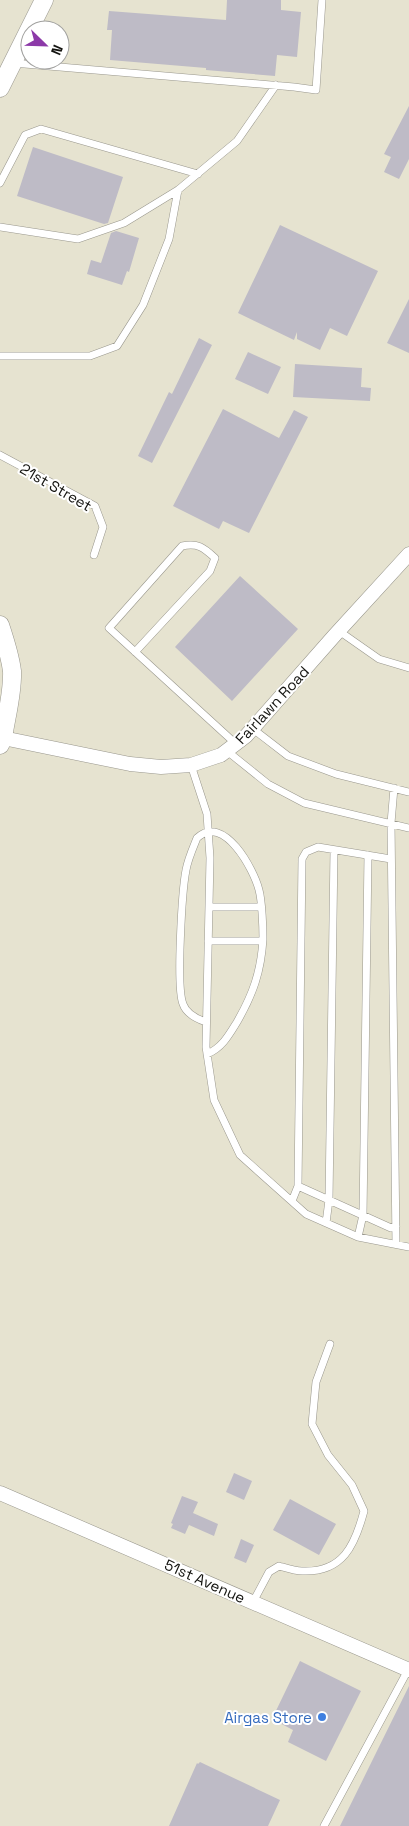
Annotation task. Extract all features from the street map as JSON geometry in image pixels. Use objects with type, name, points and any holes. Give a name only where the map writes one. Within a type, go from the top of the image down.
[{"type":"street","points":[[0,88],[44,0]]},
{"type":"street","name":"Fairlawn Road","points":[[1,742],[130,764],[161,767],[192,765],[207,761],[232,748],[253,729],[409,554]]},
{"type":"street","points":[[0,625],[10,656],[12,672],[1,742]]},
{"type":"street","name":"51st Avenue","points":[[0,1493],[408,1670]]},
{"type":"lane","points":[[12,63],[316,90],[322,0]]},
{"type":"lane","points":[[0,227],[78,239],[124,223],[178,190],[237,141],[276,85]]},
{"type":"lane","points":[[0,183],[25,135],[41,129],[198,174]]},
{"type":"lane","points":[[0,356],[90,356],[117,346],[143,306],[169,239],[178,190]]},
{"type":"lane","name":"21st Street","points":[[0,455],[95,506],[103,527],[94,555]]},
{"type":"lane","points":[[135,652],[210,572],[215,558],[207,551],[194,544],[182,546],[109,628],[268,784],[304,803],[409,828]]},
{"type":"lane","points":[[339,631],[379,659],[409,668]]},
{"type":"lane","points":[[253,729],[288,756],[336,774],[409,792]]},
{"type":"lane","points":[[192,765],[208,814],[210,858],[206,1022],[207,1054],[214,1100],[240,1155],[306,1214],[358,1237],[409,1247]]},
{"type":"lane","points":[[394,788],[391,859],[396,1244]]},
{"type":"lane","points":[[206,1022],[186,1011],[182,1002],[180,981],[186,870],[197,838],[201,834],[208,832],[220,833],[230,839],[248,865],[259,890],[262,942],[259,973],[246,1006],[224,1043],[213,1052],[207,1054]]},
{"type":"lane","points":[[292,1201],[298,1186],[302,860],[306,852],[318,847],[391,859]]},
{"type":"lane","points":[[326,1223],[329,1200],[334,850]]},
{"type":"lane","points":[[358,1237],[363,1215],[368,855]]},
{"type":"lane","points":[[209,907],[260,907]]},
{"type":"lane","points":[[208,941],[262,942]]},
{"type":"lane","points":[[298,1186],[391,1228],[396,1226]]},
{"type":"lane","points":[[253,1602],[269,1572],[279,1566],[302,1571],[327,1569],[346,1556],[358,1535],[364,1511],[352,1485],[328,1455],[312,1424],[316,1382],[330,1344]]},
{"type":"lane","points":[[324,1826],[408,1670]]},
{"type":"shaded area","points":[[0,0],[409,0],[409,1826],[0,1826]]},
{"type":"building","points":[[227,0],[281,0],[281,10],[301,12],[297,57],[277,55],[275,76],[110,60],[112,30],[107,30],[109,11],[226,20]]},
{"type":"building","points":[[409,106],[409,159],[399,179],[384,172],[391,157],[384,154]]},
{"type":"building","points":[[33,147],[123,177],[108,223],[104,224],[17,196]]},
{"type":"building","points":[[280,225],[378,271],[347,336],[330,328],[320,350],[297,339],[297,332],[294,340],[238,313]]},
{"type":"building","points":[[116,231],[139,238],[129,272],[127,271],[122,285],[87,274],[91,260],[101,263],[111,233]]},
{"type":"building","points":[[409,299],[409,353],[387,343]]},
{"type":"building","points":[[199,338],[212,345],[152,463],[138,456],[169,392],[172,394]]},
{"type":"building","points":[[248,352],[281,367],[268,394],[235,379]]},
{"type":"building","points":[[295,364],[362,368],[361,387],[371,388],[370,401],[293,397]]},
{"type":"building","points":[[223,409],[279,438],[294,410],[308,417],[249,533],[223,521],[219,529],[173,506]]},
{"type":"building","points":[[240,576],[298,629],[232,701],[175,647]]},
{"type":"building","points":[[234,1473],[252,1481],[244,1500],[226,1492]]},
{"type":"building","points":[[182,1496],[198,1502],[193,1513],[218,1524],[214,1536],[189,1525],[185,1534],[171,1528],[173,1524],[171,1523]]},
{"type":"building","points":[[290,1499],[336,1524],[319,1555],[273,1530]]},
{"type":"building","points":[[241,1539],[254,1545],[246,1563],[234,1558]]},
{"type":"building","points":[[300,1661],[361,1691],[326,1761],[288,1742],[293,1730],[272,1719]]},
{"type":"building","points":[[409,1686],[409,1826],[340,1826]]},
{"type":"building","points":[[200,1762],[280,1800],[268,1826],[169,1826],[197,1763]]},
{"type":"place","name":"Airgas Store","points":[[322,1717]]}]
